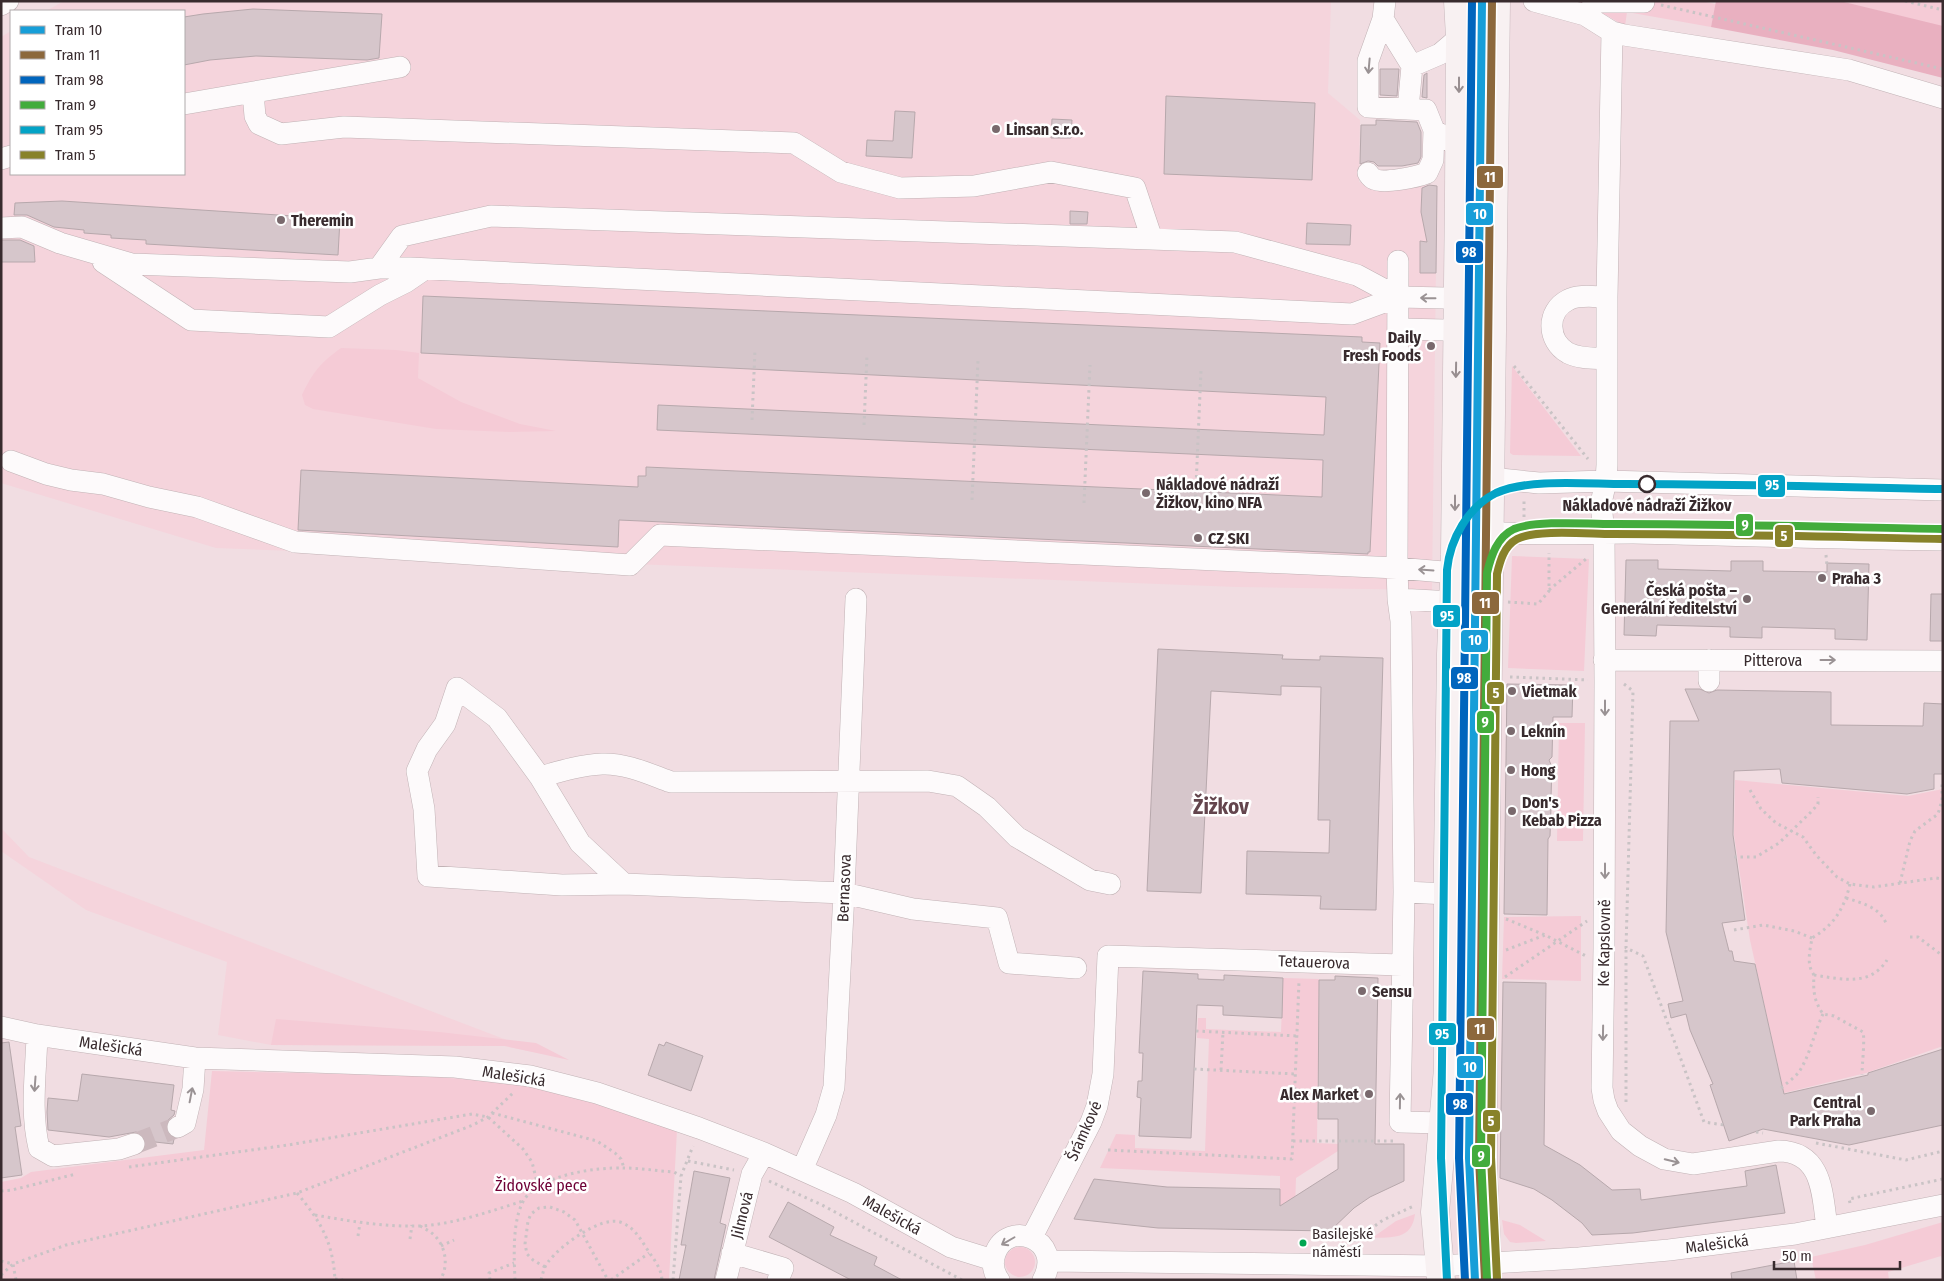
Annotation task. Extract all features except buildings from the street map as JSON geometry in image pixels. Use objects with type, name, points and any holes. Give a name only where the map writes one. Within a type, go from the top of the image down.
[{"type":"main road","points":[[1440,1273],[1435,1212],[1448,1069],[1458,298],[1460,37],[1458,1]]},
{"type":"main road","points":[[1487,1271],[1483,1160],[1490,633],[1488,533],[1496,1]]},
{"type":"street","points":[[1,5],[8,1]]},
{"type":"street","points":[[1534,1],[1585,15],[1612,32],[1849,70],[1943,98]]},
{"type":"street","points":[[1585,15],[1597,2],[1644,2]]},
{"type":"street","points":[[1384,10],[1412,66],[1408,109]]},
{"type":"street","points":[[1368,173],[1372,178],[1380,181],[1420,176],[1432,168],[1433,160],[1434,130],[1426,110],[1408,109],[1368,116],[1368,61],[1384,10]]},
{"type":"street","name":"Ke Kapslovně","points":[[1612,32],[1615,173],[1607,297],[1606,482],[1601,504],[1604,534],[1604,660],[1606,681],[1602,1088],[1608,1111],[1620,1131],[1652,1154],[1680,1163],[1710,1162],[1779,1151],[1790,1151],[1801,1155],[1808,1161],[1818,1178],[1827,1227]]},
{"type":"street","points":[[1412,66],[1440,54],[1460,37]]},
{"type":"street","points":[[185,104],[400,66]]},
{"type":"street","points":[[253,93],[259,124],[281,134],[344,127],[794,143],[841,172],[900,188],[974,186],[1051,172],[1135,188],[1152,239]]},
{"type":"street","points":[[1434,130],[1459,148]]},
{"type":"street","points":[[378,268],[402,236],[491,216],[1235,242],[1357,275],[1398,297]]},
{"type":"street","points":[[1,228],[22,227],[60,243],[132,264],[350,272],[378,268],[425,269],[1352,314],[1398,297],[1492,299]]},
{"type":"street","points":[[86,251],[191,320],[329,327],[425,269]]},
{"type":"street","points":[[1398,261],[1397,568],[1398,599],[1402,621],[1404,892],[1400,1122],[1444,1123]]},
{"type":"street","points":[[1607,297],[1569,299],[1560,305],[1555,313],[1551,330],[1557,343],[1569,353],[1581,357],[1607,359]]},
{"type":"street","points":[[1399,329],[1492,331]]},
{"type":"street","points":[[11,461],[46,474],[71,480],[103,484],[149,497],[197,507],[295,542],[630,565],[660,534],[1455,572]]},
{"type":"street","points":[[1455,477],[1525,482],[1606,482],[1943,490]]},
{"type":"street","points":[[1455,530],[1523,534],[1631,533],[1827,539],[1943,540]]},
{"type":"street","points":[[1398,599],[1453,602]]},
{"type":"street","name":"Bernasova","points":[[802,1170],[826,1114],[834,1086],[856,600]]},
{"type":"street","name":"Pitterova","points":[[1604,660],[1709,670],[1921,660],[1943,661]]},
{"type":"street","points":[[624,884],[580,843],[540,777],[497,718],[457,688],[445,724],[427,749],[417,771],[424,809],[428,876],[562,885],[624,884],[844,893],[913,909],[997,918],[1009,963],[1076,968]]},
{"type":"street","points":[[540,777],[570,768],[604,764],[635,769],[671,782],[928,781],[957,786],[988,807],[1017,837],[1090,880],[1110,884]]},
{"type":"street","points":[[1404,892],[1449,894]]},
{"type":"street","name":"Tetauerova","points":[[1108,956],[1402,965]]},
{"type":"street","name":"Šrámkové","points":[[1032,1237],[1097,1106],[1103,1074],[1108,956]]},
{"type":"street","name":"Malešická","points":[[1,1027],[37,1035],[195,1058],[455,1068],[530,1076],[597,1093],[699,1128],[764,1153],[853,1192],[996,1270]]},
{"type":"street","points":[[37,1035],[34,1098],[35,1133],[39,1148],[54,1156],[119,1149],[134,1144]]},
{"type":"street","points":[[178,1127],[185,1122],[192,1089],[195,1058]]},
{"type":"street","name":"Jilmová","points":[[726,1280],[752,1174],[764,1153]]},
{"type":"street","name":"Malešická","points":[[1487,1271],[1579,1258],[1669,1250],[1795,1234],[1827,1227],[1855,1224],[1943,1205]]},
{"type":"street","points":[[996,1270],[996,1250],[1002,1242],[1020,1235],[1032,1237],[1043,1246],[1046,1271],[1354,1265],[1440,1273],[1487,1271]]},
{"type":"street","points":[[732,1253],[783,1268],[778,1280]]},
{"type":"path","points":[[1905,1],[1943,10]]},
{"type":"path","points":[[1644,2],[1943,69]]},
{"type":"path","points":[[752,420],[754,350]]},
{"type":"path","points":[[864,425],[866,355]]},
{"type":"path","points":[[972,500],[978,360]]},
{"type":"path","points":[[1513,364],[1590,461]]},
{"type":"path","points":[[1084,504],[1090,365]]},
{"type":"path","points":[[1195,510],[1201,370]]},
{"type":"path","points":[[1523,534],[1525,482]]},
{"type":"path","points":[[1549,591],[1550,553]]},
{"type":"path","points":[[1505,602],[1538,604],[1549,591],[1592,554]]},
{"type":"path","points":[[1826,556],[1827,566]]},
{"type":"path","points":[[1502,676],[1592,680]]},
{"type":"path","points":[[1622,682],[1633,691],[1626,948],[1626,1109]]},
{"type":"path","points":[[1900,883],[1910,841],[1915,831],[1938,814],[1942,800],[1942,781]]},
{"type":"path","points":[[1750,790],[1761,809],[1776,823],[1803,837],[1816,855],[1837,877],[1850,884],[1874,887],[1936,878],[1943,880]]},
{"type":"path","points":[[1734,858],[1756,856],[1780,843],[1818,804],[1818,797]]},
{"type":"path","points":[[1850,884],[1846,898],[1827,929],[1812,938],[1809,956],[1810,970],[1814,975],[1845,980],[1864,979],[1883,967],[1887,960]]},
{"type":"path","points":[[1846,898],[1875,909],[1883,915],[1886,923]]},
{"type":"path","points":[[1504,918],[1545,935],[1586,956]]},
{"type":"path","points":[[1504,978],[1587,921]]},
{"type":"path","points":[[1734,930],[1763,925],[1794,931],[1812,938]]},
{"type":"path","points":[[1498,952],[1545,935]]},
{"type":"path","points":[[1910,937],[1918,937],[1943,956]]},
{"type":"path","points":[[1626,948],[1643,956],[1704,1122],[1724,1126]]},
{"type":"path","points":[[1108,1150],[1292,1159],[1299,962]]},
{"type":"path","points":[[1814,975],[1812,992],[1816,1004],[1823,1014],[1834,1016],[1863,1032],[1862,1075]]},
{"type":"path","points":[[1781,1088],[1798,1073],[1812,1046],[1814,1034],[1823,1014]]},
{"type":"path","points":[[1196,1031],[1296,1036]]},
{"type":"path","points":[[1222,1070],[1223,1032]]},
{"type":"path","points":[[1194,1069],[1295,1074]]},
{"type":"path","points":[[1,1274],[13,1264],[66,1245],[298,1193],[473,1125],[488,1117],[530,1076]]},
{"type":"path","points":[[492,1113],[597,1141],[615,1153],[621,1159],[624,1168]]},
{"type":"path","points":[[122,1168],[288,1145],[472,1114],[488,1117],[528,1155],[535,1168],[538,1186]]},
{"type":"path","points":[[1756,1132],[1765,1134]]},
{"type":"path","points":[[1293,1141],[1402,1141]]},
{"type":"path","points":[[1810,1142],[1906,1160],[1943,1151]]},
{"type":"path","points":[[673,1280],[681,1176],[694,1143]]},
{"type":"path","points":[[688,1161],[752,1174],[822,1205],[962,1280]]},
{"type":"path","points":[[515,1280],[514,1263],[517,1220],[523,1201],[538,1186],[570,1175],[609,1168],[674,1172],[681,1176]]},
{"type":"path","points":[[1,1191],[83,1173]]},
{"type":"path","points":[[1850,1202],[1850,1199],[1943,1179]]},
{"type":"path","points":[[298,1193],[315,1215],[326,1235],[333,1254],[335,1280],[343,1280]]},
{"type":"path","points":[[315,1215],[360,1223],[420,1226],[475,1216],[523,1201]]},
{"type":"path","points":[[1354,1241],[1383,1220],[1419,1205]]},
{"type":"path","points":[[545,1267],[527,1254],[525,1244],[528,1221],[531,1214],[540,1208],[550,1207],[564,1212],[575,1220],[609,1280],[650,1252]]},
{"type":"path","points":[[541,1280],[545,1267],[560,1249],[582,1234],[608,1221],[628,1226],[636,1233],[661,1269],[662,1280]]},
{"type":"path","points":[[358,1236],[360,1223]]},
{"type":"path","points":[[410,1239],[412,1226]]},
{"type":"path","points":[[420,1226],[435,1236],[445,1254],[444,1274],[440,1280]]},
{"type":"path","points":[[441,1246],[454,1240]]},
{"type":"path","points":[[1,1261],[13,1264]]},
{"type":"path","points":[[490,1280],[490,1273],[514,1263]]},
{"type":"path","points":[[13,1264],[16,1280]]},
{"type":"shaded area","points":[[64,1],[1331,1],[1328,93],[1360,120],[1359,182],[1437,186],[1432,590],[1237,587],[216,548],[1,483],[1,37],[10,32],[10,175],[185,175],[185,10],[48,10]]},
{"type":"shaded area","points":[[1716,1],[1840,1],[1943,26],[1943,78],[1833,50],[1711,27]]},
{"type":"shaded area","points":[[1,828],[29,857],[543,1054],[505,1046],[271,1045],[218,1035],[227,962],[86,910],[1,851]]},
{"type":"green space","points":[[1561,1],[1701,1],[1716,4],[1711,27],[1627,12],[1625,26],[1606,15]]},
{"type":"green space","points":[[1839,1],[1943,1],[1943,27]]},
{"type":"green space","points":[[341,348],[396,350],[419,353],[418,378],[461,402],[520,424],[556,431],[509,432],[436,429],[313,409],[305,405],[302,395],[310,380],[322,363]]},
{"type":"green space","points":[[1512,366],[1581,456],[1513,455],[1510,453]]},
{"type":"green space","points":[[1512,556],[1589,559],[1584,671],[1508,668]]},
{"type":"green space","points":[[1559,723],[1585,723],[1583,841],[1557,841]]},
{"type":"green space","points":[[1735,780],[1908,796],[1943,789],[1943,1046],[1866,1073],[1784,1093],[1750,940],[1734,835]]},
{"type":"green space","points":[[1581,916],[1581,981],[1502,979],[1504,917]]},
{"type":"green space","points":[[1283,978],[1319,979],[1317,1143],[1338,1144],[1338,1151],[1296,1178],[1295,1208],[1280,1207],[1280,1176],[1100,1168],[1116,1134],[1135,1135],[1135,1148],[1205,1151],[1209,1039],[1197,1038],[1198,1018],[1206,1018],[1206,1029],[1281,1032]]},
{"type":"green space","points":[[276,1019],[439,1032],[536,1043],[569,1060],[505,1046],[271,1045]]},
{"type":"green space","name":"Židovské pece","points":[[212,1071],[426,1076],[523,1084],[564,1093],[677,1130],[669,1280],[1,1280],[1,1182],[21,1178],[31,1172],[204,1150]]},
{"type":"green space","points":[[1415,1214],[1410,1229],[1405,1233],[1394,1237],[1372,1238],[1396,1221]]},
{"type":"green space","points":[[1502,1220],[1520,1225],[1546,1241],[1510,1242],[1504,1234]]},
{"type":"green space","points":[[1943,1222],[1943,1261],[1941,1256],[1888,1272],[1889,1280],[1816,1280],[1811,1257],[1865,1245]]},
{"type":"green space","points":[[1020,1247],[1030,1252],[1035,1262],[1030,1272],[1020,1277],[1010,1272],[1005,1262],[1010,1252]]},
{"type":"tunnel","points":[[134,1144],[178,1127]]},
{"type":"tram line","name":"98","points":[[1465,1280],[1459,1158],[1472,1]]},
{"type":"tram line","name":"10","points":[[1475,1280],[1469,1158],[1482,1]]},
{"type":"tram line","name":"11","points":[[1485,1280],[1479,1158],[1492,1]]},
{"type":"tram line","name":"95","points":[[1447,1280],[1441,1158],[1447,570],[1452,547],[1462,525],[1469,515],[1486,499],[1496,493],[1525,485],[1576,483],[1704,484],[1943,489]]},
{"type":"tram line","name":"9","points":[[1487,1279],[1481,1158],[1487,573],[1499,542],[1508,532],[1514,529],[1549,523],[1943,529]]},
{"type":"tram line","name":"5","points":[[1497,1279],[1491,1157],[1497,574],[1501,559],[1506,550],[1517,539],[1549,533],[1942,539]]},
{"type":"place","name":"Linsan s.r.o.","points":[[996,129]]},
{"type":"place","name":"Theremin","points":[[281,220]]},
{"type":"place","name":"Daily Fresh Foods","points":[[1431,346]]},
{"type":"place","name":"Nákladové nádraží Žižkov","points":[[1647,484]]},
{"type":"place","name":"Nákladové nádraží Žižkov, kino NFA","points":[[1146,493]]},
{"type":"place","name":"CZ SKI","points":[[1198,538]]},
{"type":"place","name":"Praha 3","points":[[1822,578]]},
{"type":"place","name":"Česká pošta – Generální ředitelství","points":[[1747,599]]},
{"type":"place","name":"Vietmak","points":[[1512,691]]},
{"type":"place","name":"Leknín","points":[[1511,731]]},
{"type":"place","name":"Hong","points":[[1511,770]]},
{"type":"place","name":"Don's Kebab Pizza","points":[[1512,811]]},
{"type":"place","name":"Sensu","points":[[1362,991]]},
{"type":"place","name":"Alex Market","points":[[1369,1094]]},
{"type":"place","name":"Central Park Praha","points":[[1871,1111]]},
{"type":"place","name":"Basilejské náměstí","points":[[1303,1243]]},
{"type":"district","name":"Žižkov","points":[[1221,807]]}]
